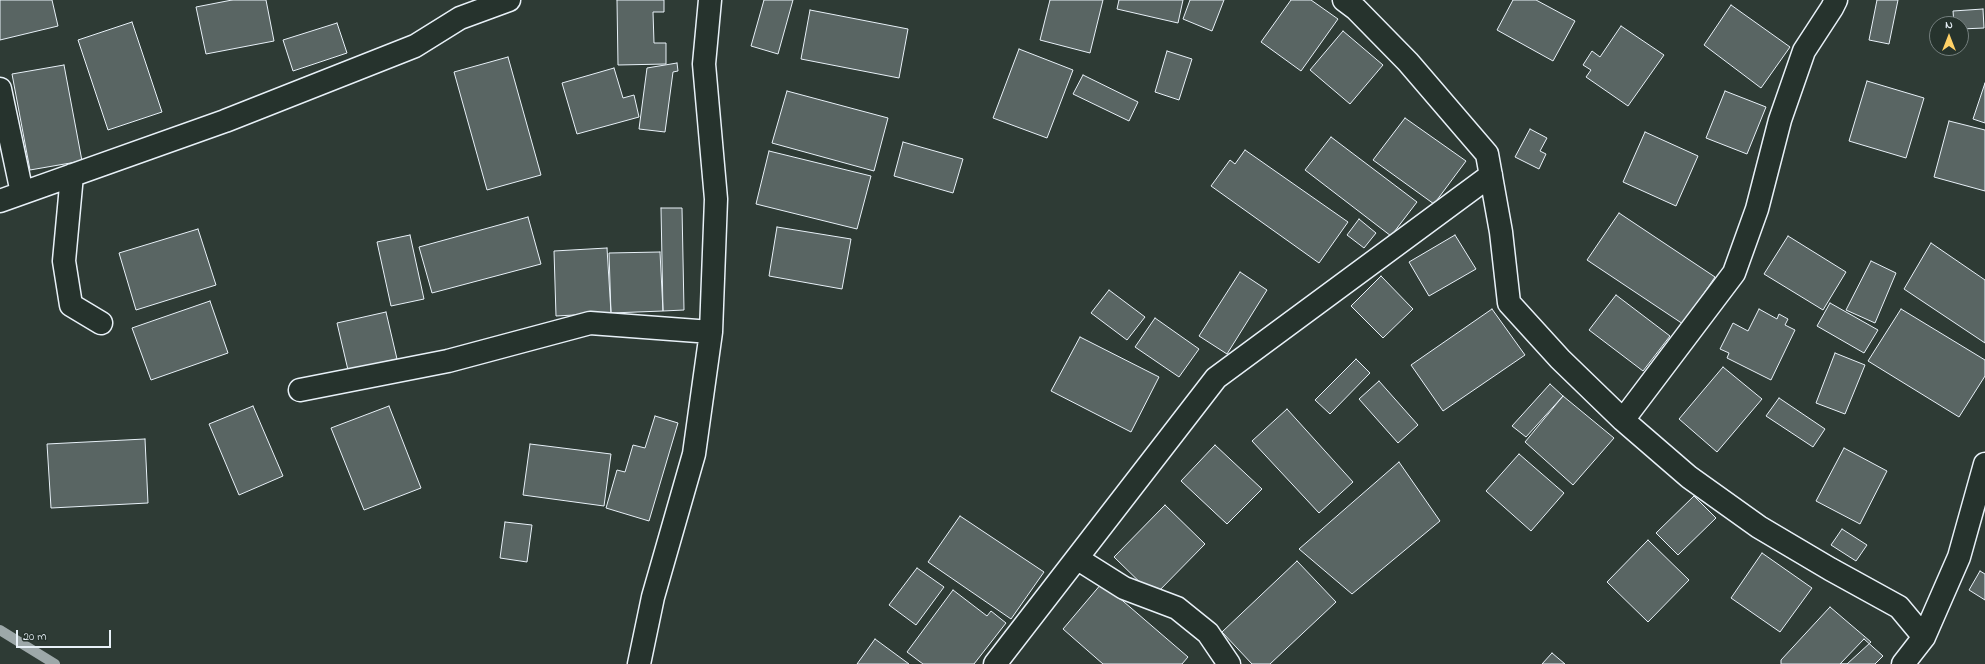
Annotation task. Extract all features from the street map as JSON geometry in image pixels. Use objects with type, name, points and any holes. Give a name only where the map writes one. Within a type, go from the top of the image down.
[{"type":"street","points":[[0,201],[225,121],[414,46],[460,18],[509,0]]},
{"type":"street","points":[[639,664],[653,597],[694,454],[711,332],[716,199],[704,64],[710,0]]},
{"type":"street","points":[[1344,0],[1356,9],[1408,62],[1487,154],[1501,232],[1509,303],[1560,359],[1623,420],[1689,477],[1759,526],[1830,569],[1899,607],[1924,637]]},
{"type":"street","points":[[1623,420],[1734,273],[1757,209],[1780,120],[1804,51],[1836,0]]},
{"type":"street","points":[[0,89],[22,193]]},
{"type":"street","points":[[72,175],[64,261],[70,305],[101,323]]},
{"type":"street","points":[[995,664],[1078,559],[1216,378],[1491,175]]},
{"type":"street","points":[[300,390],[448,361],[590,323],[711,332]]},
{"type":"street","points":[[1904,664],[1924,637],[1959,557],[1985,464]]},
{"type":"street","points":[[1078,559],[1124,588],[1177,608],[1208,633],[1229,664]]},
{"type":"building","points":[[0,0],[52,0],[58,26],[0,40]]},
{"type":"building","points":[[232,0],[266,0],[274,41],[206,54],[196,7]]},
{"type":"building","points":[[617,0],[664,0],[664,12],[653,12],[654,43],[666,43],[666,64],[618,65]]},
{"type":"building","points":[[764,0],[793,0],[778,54],[751,46]]},
{"type":"building","points":[[1050,0],[1103,0],[1090,53],[1040,40]]},
{"type":"building","points":[[1119,0],[1183,0],[1178,23],[1117,9]]},
{"type":"building","points":[[1190,0],[1224,0],[1212,31],[1183,19]]},
{"type":"building","points":[[1291,0],[1311,0],[1338,19],[1301,71],[1261,42]]},
{"type":"building","points":[[1513,0],[1536,0],[1575,21],[1553,61],[1497,30]]},
{"type":"building","points":[[1877,0],[1898,0],[1889,44],[1869,40]]},
{"type":"building","points":[[1731,5],[1790,47],[1761,88],[1704,45]]},
{"type":"building","points":[[1983,9],[1984,28],[1969,29],[1969,16],[1953,16],[1953,11]]},
{"type":"building","points":[[810,10],[908,29],[899,78],[801,59]]},
{"type":"building","points":[[132,22],[162,112],[108,130],[78,40]]},
{"type":"building","points":[[337,23],[347,53],[293,71],[283,40]]},
{"type":"building","points":[[1621,26],[1664,55],[1628,106],[1586,77],[1591,70],[1583,65],[1592,51],[1600,57]]},
{"type":"building","points":[[1343,31],[1383,65],[1350,104],[1310,70]]},
{"type":"building","points":[[1019,49],[1073,70],[1047,138],[993,118]]},
{"type":"building","points":[[1167,51],[1192,59],[1179,100],[1155,92]]},
{"type":"building","points":[[508,57],[541,175],[487,190],[454,72]]},
{"type":"building","points":[[677,63],[678,71],[673,72],[665,132],[639,129],[647,68]]},
{"type":"building","points":[[64,65],[82,161],[30,170],[12,74]]},
{"type":"building","points":[[614,68],[623,98],[634,95],[639,117],[577,134],[562,83]]},
{"type":"building","points":[[1083,75],[1138,102],[1129,121],[1073,94]]},
{"type":"building","points":[[1867,81],[1924,98],[1906,158],[1849,141]]},
{"type":"building","points":[[1985,83],[1985,123],[1973,119]]},
{"type":"building","points":[[787,91],[888,118],[874,171],[772,143]]},
{"type":"building","points":[[1725,91],[1766,107],[1747,154],[1706,138]]},
{"type":"building","points":[[1405,118],[1466,161],[1434,204],[1373,160]]},
{"type":"building","points":[[1949,121],[1985,130],[1985,191],[1934,177]]},
{"type":"building","points":[[1530,129],[1547,138],[1540,151],[1546,154],[1539,169],[1515,157]]},
{"type":"building","points":[[1645,132],[1698,156],[1676,206],[1623,182]]},
{"type":"building","points":[[1331,137],[1417,202],[1391,236],[1305,170]]},
{"type":"building","points":[[903,142],[963,159],[953,193],[894,176]]},
{"type":"building","points":[[1245,150],[1348,222],[1319,263],[1211,186],[1230,160],[1235,164]]},
{"type":"building","points":[[769,151],[871,176],[857,229],[756,204]]},
{"type":"building","points":[[661,208],[682,208],[684,310],[663,311]]},
{"type":"building","points":[[1619,213],[1715,277],[1683,324],[1587,260]]},
{"type":"building","points":[[528,217],[541,264],[432,293],[419,247]]},
{"type":"building","points":[[1359,219],[1376,233],[1364,248],[1347,235]]},
{"type":"building","points":[[777,227],[851,239],[842,289],[769,276]]},
{"type":"building","points":[[198,229],[216,285],[136,310],[119,253]]},
{"type":"building","points":[[410,235],[424,299],[391,306],[377,242]]},
{"type":"building","points":[[1455,235],[1476,269],[1429,296],[1409,262]]},
{"type":"building","points":[[1788,236],[1846,272],[1823,310],[1764,274]]},
{"type":"building","points":[[1931,243],[1985,280],[1985,343],[1904,289]]},
{"type":"building","points":[[607,248],[611,313],[556,316],[554,251]]},
{"type":"building","points":[[660,252],[663,311],[611,313],[609,253]]},
{"type":"building","points":[[1871,261],[1896,273],[1875,323],[1846,310]]},
{"type":"building","points":[[1240,272],[1267,290],[1227,354],[1199,336]]},
{"type":"building","points":[[1381,276],[1413,309],[1383,338],[1351,306]]},
{"type":"building","points":[[1109,290],[1145,317],[1127,340],[1091,313]]},
{"type":"building","points":[[1616,295],[1670,336],[1643,371],[1589,330]]},
{"type":"building","points":[[210,301],[228,353],[151,380],[132,328]]},
{"type":"building","points":[[1830,303],[1878,330],[1864,353],[1817,326]]},
{"type":"building","points":[[1492,309],[1525,355],[1443,411],[1411,365]]},
{"type":"building","points":[[1759,309],[1777,319],[1779,314],[1788,319],[1785,325],[1795,330],[1771,380],[1727,358],[1729,353],[1720,349],[1733,323],[1748,331]]},
{"type":"building","points":[[1901,309],[1985,360],[1985,376],[1959,417],[1868,361]]},
{"type":"building","points":[[386,312],[397,359],[348,370],[337,323]]},
{"type":"building","points":[[1155,318],[1199,349],[1179,377],[1135,347]]},
{"type":"building","points":[[1080,337],[1159,377],[1131,432],[1051,391]]},
{"type":"building","points":[[1835,353],[1865,365],[1845,414],[1816,403]]},
{"type":"building","points":[[1356,359],[1370,373],[1330,414],[1315,400]]},
{"type":"building","points":[[1723,367],[1762,399],[1717,452],[1679,419]]},
{"type":"building","points":[[1379,381],[1418,425],[1398,443],[1359,399]]},
{"type":"building","points":[[1550,384],[1563,396],[1526,437],[1512,426]]},
{"type":"building","points":[[1563,396],[1614,438],[1573,485],[1525,442]]},
{"type":"building","points":[[1779,398],[1825,429],[1813,447],[1766,416]]},
{"type":"building","points":[[253,406],[283,476],[239,495],[209,424]]},
{"type":"building","points":[[389,406],[421,488],[364,510],[331,428]]},
{"type":"building","points":[[1287,409],[1353,482],[1319,513],[1252,441]]},
{"type":"building","points":[[655,416],[678,423],[649,521],[606,508],[617,470],[625,472],[633,445],[645,448]]},
{"type":"building","points":[[145,439],[148,503],[51,508],[47,444]]},
{"type":"building","points":[[530,444],[611,454],[604,506],[523,495]]},
{"type":"building","points":[[1215,445],[1262,489],[1227,524],[1181,481]]},
{"type":"building","points":[[1844,448],[1887,471],[1860,524],[1816,501]]},
{"type":"building","points":[[1519,454],[1564,493],[1531,531],[1486,491]]},
{"type":"building","points":[[1399,462],[1440,521],[1352,594],[1299,549]]},
{"type":"building","points":[[1694,496],[1716,518],[1678,555],[1656,533]]},
{"type":"building","points":[[1165,505],[1205,544],[1154,596],[1114,557]]},
{"type":"building","points":[[960,516],[1044,572],[1011,619],[928,562]]},
{"type":"building","points":[[505,522],[532,525],[527,562],[500,558]]},
{"type":"building","points":[[1842,529],[1867,545],[1856,561],[1831,545]]},
{"type":"building","points":[[1648,540],[1689,580],[1648,622],[1607,582]]},
{"type":"building","points":[[1762,553],[1812,588],[1780,632],[1731,598]]},
{"type":"building","points":[[1297,561],[1336,602],[1270,664],[1252,664],[1222,632]]},
{"type":"building","points":[[917,568],[944,587],[916,625],[889,605]]},
{"type":"building","points":[[1980,571],[1985,574],[1985,600],[1969,590]]},
{"type":"building","points":[[1102,583],[1188,657],[1182,664],[1103,664],[1063,629]]},
{"type":"building","points":[[953,590],[987,616],[991,611],[1006,623],[974,664],[923,664],[907,652]]},
{"type":"building","points":[[1830,607],[1871,642],[1847,664],[1781,664],[1781,660]]},
{"type":"building","points":[[875,639],[909,664],[857,664]]},
{"type":"building","points":[[1864,639],[1883,656],[1875,664],[1840,664]]},
{"type":"building","points":[[1552,653],[1565,664],[1542,664]]},
{"type":"waterway","points":[[0,630],[55,664]]}]
